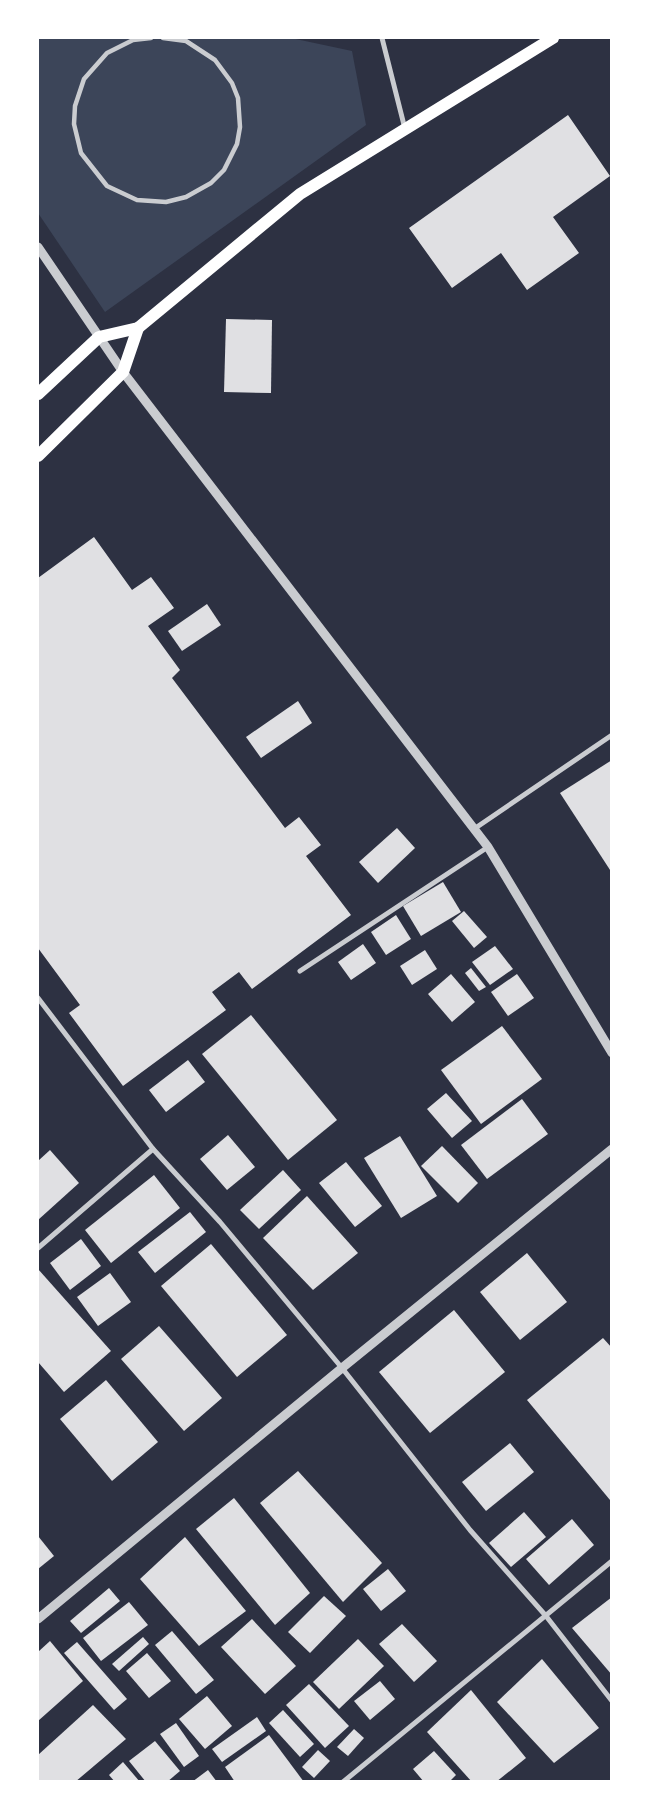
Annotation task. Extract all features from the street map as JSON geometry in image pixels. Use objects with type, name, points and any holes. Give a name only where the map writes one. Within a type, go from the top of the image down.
[{"type":"main road","points":[[38,394],[99,337],[138,328],[300,194],[553,38]]},
{"type":"main road","points":[[38,456],[123,372],[138,328]]},
{"type":"street","points":[[151,38],[133,40],[108,53],[84,79],[74,106],[74,124],[80,153],[107,186],[137,200],[166,202],[186,197],[211,183],[224,170],[237,144],[240,127],[238,98],[232,83],[215,60],[186,42],[163,38]]},
{"type":"street","points":[[382,38],[405,129]]},
{"type":"street","points":[[38,247],[123,372],[488,847],[612,1053]]},
{"type":"street","points":[[474,828],[612,736]]},
{"type":"street","points":[[300,971],[488,847]]},
{"type":"street","points":[[38,998],[153,1149],[220,1222],[342,1368],[470,1530],[546,1616],[612,1701]]},
{"type":"street","points":[[38,1248],[153,1149]]},
{"type":"street","points":[[38,1619],[342,1368],[612,1149]]},
{"type":"street","points":[[343,1782],[612,1561]]},
{"type":"shaded area","points":[[38,38],[291,38],[352,51],[366,125],[105,312],[38,213]]},
{"type":"building","points":[[568,115],[610,176],[553,217],[579,253],[527,290],[501,253],[452,288],[409,228]]},
{"type":"building","points":[[226,319],[272,320],[271,393],[224,392]]},
{"type":"building","points":[[94,537],[132,590],[151,577],[174,608],[148,626],[180,670],[172,678],[285,828],[299,817],[321,845],[306,856],[351,915],[252,989],[239,972],[212,992],[226,1010],[123,1086],[69,1013],[80,1005],[38,948],[38,578]]},
{"type":"building","points":[[207,604],[221,625],[182,651],[168,631]]},
{"type":"building","points":[[298,701],[312,723],[261,758],[246,737]]},
{"type":"building","points":[[612,760],[612,873],[560,793]]},
{"type":"building","points":[[397,828],[415,848],[378,883],[359,862]]},
{"type":"building","points":[[443,882],[461,912],[421,936],[403,906]]},
{"type":"building","points":[[464,911],[487,937],[474,948],[452,921]]},
{"type":"building","points":[[396,915],[411,939],[386,955],[371,932]]},
{"type":"building","points":[[363,944],[376,963],[351,980],[338,962]]},
{"type":"building","points":[[495,946],[513,969],[490,985],[472,962]]},
{"type":"building","points":[[425,950],[437,969],[412,985],[400,966]]},
{"type":"building","points":[[471,968],[486,987],[479,991],[465,973]]},
{"type":"building","points":[[451,974],[475,1002],[452,1022],[428,994]]},
{"type":"building","points":[[517,974],[534,998],[508,1016],[491,992]]},
{"type":"building","points":[[251,1015],[337,1120],[288,1160],[202,1054]]},
{"type":"building","points":[[502,1026],[542,1079],[481,1124],[441,1070]]},
{"type":"building","points":[[188,1060],[205,1082],[166,1112],[149,1090]]},
{"type":"building","points":[[446,1093],[472,1121],[452,1138],[427,1109]]},
{"type":"building","points":[[522,1099],[548,1134],[487,1179],[461,1145]]},
{"type":"building","points":[[228,1135],[255,1167],[227,1190],[200,1159]]},
{"type":"building","points":[[400,1136],[437,1196],[401,1218],[364,1158]]},
{"type":"building","points":[[442,1146],[478,1183],[458,1203],[421,1166]]},
{"type":"building","points":[[50,1150],[79,1183],[38,1220],[38,1161]]},
{"type":"building","points":[[346,1162],[382,1206],[355,1227],[319,1183]]},
{"type":"building","points":[[283,1170],[301,1190],[259,1229],[240,1210]]},
{"type":"building","points":[[154,1175],[180,1208],[111,1263],[85,1230]]},
{"type":"building","points":[[307,1196],[358,1253],[313,1290],[263,1238]]},
{"type":"building","points":[[190,1212],[206,1232],[155,1273],[138,1252]]},
{"type":"building","points":[[81,1239],[101,1266],[70,1290],[50,1263]]},
{"type":"building","points":[[211,1244],[287,1335],[237,1377],[161,1286]]},
{"type":"building","points":[[527,1253],[567,1302],[520,1340],[480,1292]]},
{"type":"building","points":[[38,1269],[111,1351],[64,1392],[38,1362]]},
{"type":"building","points":[[110,1273],[131,1302],[98,1326],[77,1297]]},
{"type":"building","points":[[454,1310],[505,1372],[430,1433],[379,1372]]},
{"type":"building","points":[[159,1326],[222,1398],[184,1431],[121,1359]]},
{"type":"building","points":[[603,1338],[612,1348],[612,1499],[610,1500],[527,1400]]},
{"type":"building","points":[[106,1380],[158,1442],[112,1481],[60,1419]]},
{"type":"building","points":[[510,1443],[534,1472],[486,1511],[462,1482]]},
{"type":"building","points":[[298,1471],[382,1563],[343,1602],[260,1503]]},
{"type":"building","points":[[234,1498],[310,1593],[275,1625],[196,1529]]},
{"type":"building","points":[[524,1512],[546,1537],[511,1567],[489,1543]]},
{"type":"building","points":[[572,1519],[594,1545],[549,1585],[526,1559]]},
{"type":"building","points":[[38,1536],[54,1556],[38,1569]]},
{"type":"building","points":[[185,1537],[246,1611],[199,1646],[140,1579]]},
{"type":"building","points":[[388,1569],[406,1591],[381,1611],[363,1589]]},
{"type":"building","points":[[109,1588],[120,1601],[81,1633],[70,1621]]},
{"type":"building","points":[[324,1596],[346,1616],[310,1653],[288,1632]]},
{"type":"building","points":[[612,1597],[612,1675],[572,1628]]},
{"type":"building","points":[[129,1602],[148,1625],[101,1661],[83,1638]]},
{"type":"building","points":[[252,1619],[296,1666],[265,1694],[221,1647]]},
{"type":"building","points":[[402,1624],[437,1661],[414,1682],[379,1644]]},
{"type":"building","points":[[172,1631],[214,1680],[196,1694],[155,1645]]},
{"type":"building","points":[[143,1637],[149,1644],[119,1671],[112,1664]]},
{"type":"building","points":[[358,1639],[384,1666],[339,1709],[313,1682]]},
{"type":"building","points":[[50,1641],[83,1681],[38,1721],[38,1652]]},
{"type":"building","points":[[77,1642],[127,1699],[114,1710],[64,1653]]},
{"type":"building","points":[[147,1653],[171,1681],[149,1698],[126,1671]]},
{"type":"building","points":[[542,1659],[599,1728],[554,1763],[497,1702]]},
{"type":"building","points":[[380,1681],[395,1699],[370,1720],[354,1701]]},
{"type":"building","points":[[309,1684],[349,1726],[325,1748],[286,1705]]},
{"type":"building","points":[[471,1690],[526,1758],[496,1782],[472,1782],[427,1732]]},
{"type":"building","points":[[207,1696],[232,1726],[205,1749],[179,1719]]},
{"type":"building","points":[[93,1705],[126,1739],[75,1782],[38,1782],[38,1755]]},
{"type":"building","points":[[283,1710],[314,1744],[300,1757],[269,1723]]},
{"type":"building","points":[[257,1717],[266,1731],[222,1762],[212,1749]]},
{"type":"building","points":[[176,1723],[199,1756],[184,1767],[160,1734]]},
{"type":"building","points":[[354,1729],[364,1738],[348,1756],[337,1747]]},
{"type":"building","points":[[269,1735],[304,1782],[235,1782],[225,1767]]},
{"type":"building","points":[[155,1741],[180,1771],[167,1782],[146,1782],[129,1761]]},
{"type":"building","points":[[318,1750],[330,1761],[314,1778],[302,1767]]},
{"type":"building","points":[[434,1751],[456,1775],[449,1782],[424,1782],[413,1769]]},
{"type":"building","points":[[123,1762],[140,1782],[115,1782],[109,1775]]},
{"type":"building","points":[[208,1770],[217,1782],[192,1782]]}]
